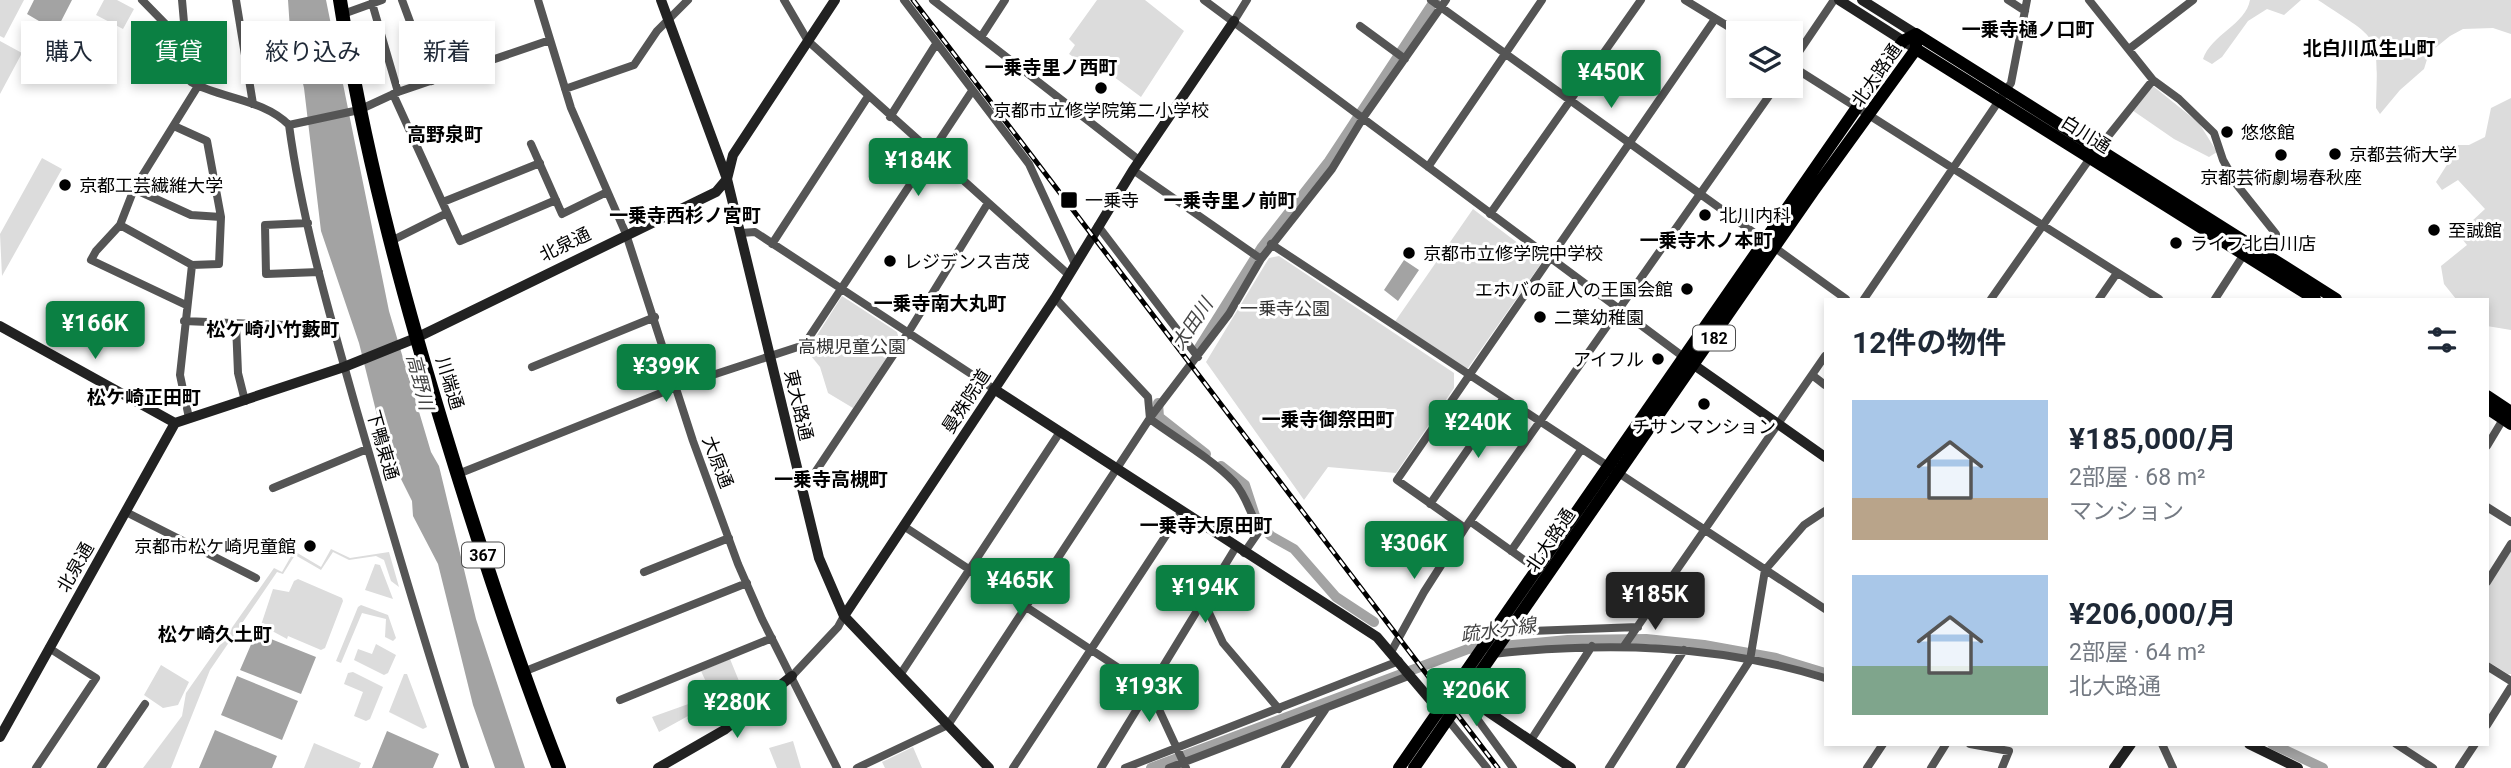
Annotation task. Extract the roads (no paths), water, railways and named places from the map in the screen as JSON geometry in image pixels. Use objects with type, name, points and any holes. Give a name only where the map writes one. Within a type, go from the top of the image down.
[{"type":"highway","name":"川端通","points":[[341,7],[354,111],[389,242],[411,340],[523,671],[559,768]]},
{"type":"main road","name":"北大路通","points":[[1399,768],[1444,714],[1464,695],[1492,645],[1690,362],[1903,41],[1916,34],[1916,49],[1870,115],[1770,244]]},
{"type":"main road","name":"白川通","points":[[1916,34],[2003,95],[2247,250],[2334,298]]},
{"type":"main road","name":"白川通","points":[[1916,49],[2003,95]]},
{"type":"main road","name":"白川通","points":[[2265,261],[2314,298]]},
{"type":"main road","points":[[2489,398],[2508,416]]},
{"type":"main road","points":[[2489,409],[2508,416]]},
{"type":"main road","name":"北大路通","points":[[1414,768],[1444,714]]},
{"type":"street","points":[[142,0],[163,21]]},
{"type":"street","points":[[182,0],[184,21]]},
{"type":"street","points":[[236,0],[253,104]]},
{"type":"street","points":[[341,7],[372,4],[382,0]]},
{"type":"street","points":[[402,0],[410,21]]},
{"type":"street","name":"大原通","points":[[538,0],[565,89],[626,234],[729,538],[772,638],[837,768]]},
{"type":"street","name":"東大路通","points":[[662,0],[727,179],[815,548],[844,616],[989,768]]},
{"type":"street","points":[[565,89],[634,65],[657,31],[688,0]]},
{"type":"street","points":[[784,0],[808,41],[867,97],[1069,275]]},
{"type":"street","points":[[727,179],[733,155],[835,0]]},
{"type":"street","points":[[904,0],[1029,164],[1075,264]]},
{"type":"street","points":[[933,0],[1137,165],[1258,257]]},
{"type":"street","points":[[981,37],[1005,0]]},
{"type":"street","points":[[1204,0],[1550,259],[1824,456]]},
{"type":"street","name":"曼殊院道","points":[[658,768],[724,730],[793,676],[838,627],[1055,298],[1137,165],[1248,0]]},
{"type":"street","points":[[1428,167],[1542,0]]},
{"type":"street","points":[[1490,214],[1641,0]]},
{"type":"street","points":[[1685,0],[1726,25]]},
{"type":"street","points":[[1803,47],[1836,0]]},
{"type":"street","name":"白川通","points":[[1836,0],[1916,49]]},
{"type":"street","points":[[1855,10],[1862,0]]},
{"type":"street","name":"白川通","points":[[1862,0],[1916,34]]},
{"type":"street","points":[[2007,0],[2025,11]]},
{"type":"street","points":[[1865,298],[2011,82],[2027,0]]},
{"type":"street","points":[[2089,0],[2152,79],[2179,99],[2214,133],[2223,160],[2237,185],[2276,234],[2265,261]]},
{"type":"street","points":[[2176,0],[2182,8]]},
{"type":"street","points":[[2129,49],[2193,0]]},
{"type":"street","points":[[857,768],[948,725],[1151,417],[1196,353],[1229,314],[1258,257],[1332,169],[1359,115],[1437,2],[1845,298]]},
{"type":"street","points":[[372,4],[396,93],[460,241],[556,200]]},
{"type":"street","points":[[1542,572],[1430,504],[1397,480],[1715,19]]},
{"type":"street","points":[[1360,26],[1401,55]]},
{"type":"street","points":[[495,59],[550,40]]},
{"type":"street","points":[[890,117],[936,44]]},
{"type":"street","points":[[1803,73],[1953,171],[2157,298]]},
{"type":"street","points":[[1992,298],[2042,225],[2152,79]]},
{"type":"street","points":[[194,84],[253,104],[291,125],[354,111],[423,84]]},
{"type":"street","points":[[186,305],[92,260],[96,251],[120,225],[134,189],[198,86]]},
{"type":"street","points":[[458,474],[676,387],[804,345],[972,91]]},
{"type":"street","points":[[772,244],[867,97]]},
{"type":"street","points":[[1391,652],[1424,592],[1468,525],[1768,98]]},
{"type":"street","name":"下鴨東通","points":[[291,125],[308,223],[333,327],[348,365],[367,449],[418,625],[466,768]]},
{"type":"street","points":[[120,225],[192,265],[219,264],[221,217],[207,141],[174,126]]},
{"type":"street","points":[[531,144],[562,214],[607,192]]},
{"type":"street","points":[[443,202],[540,163]]},
{"type":"street","name":"北泉通","points":[[348,365],[411,340],[716,192],[727,179]]},
{"type":"street","points":[[134,189],[191,215],[221,217]]},
{"type":"street","points":[[800,485],[810,480],[908,333],[988,203]]},
{"type":"street","points":[[389,242],[447,213]]},
{"type":"street","points":[[308,223],[265,225],[266,274],[319,272]]},
{"type":"street","points":[[1098,226],[1196,353]]},
{"type":"street","points":[[741,233],[755,232],[1377,637],[1487,768]]},
{"type":"street","points":[[1270,244],[1824,608]]},
{"type":"street","points":[[2217,298],[2247,250]]},
{"type":"street","points":[[189,418],[180,375],[192,265]]},
{"type":"street","points":[[2100,298],[2117,273]]},
{"type":"street","points":[[1055,298],[1147,397],[1151,417],[1234,481],[1260,530],[1240,550],[1203,600],[1101,768]]},
{"type":"street","points":[[532,367],[655,317]]},
{"type":"street","points":[[184,321],[333,327]]},
{"type":"street","points":[[236,324],[238,373],[245,401]]},
{"type":"street","points":[[0,326],[175,423],[348,365]]},
{"type":"street","points":[[1628,642],[1824,357]]},
{"type":"street","points":[[1812,375],[1824,384]]},
{"type":"street","points":[[1430,504],[1503,399]]},
{"type":"street","points":[[2489,443],[2508,416]]},
{"type":"street","name":"北泉通","points":[[0,737],[175,423]]},
{"type":"street","points":[[900,675],[1060,432]]},
{"type":"street","points":[[273,488],[367,449]]},
{"type":"street","points":[[1511,551],[1581,450]]},
{"type":"street","points":[[2489,508],[2511,522]]},
{"type":"street","points":[[1013,768],[1182,511]]},
{"type":"street","points":[[126,512],[256,578]]},
{"type":"street","points":[[1680,768],[1751,656],[1765,570],[1804,524],[1824,512]]},
{"type":"street","points":[[905,527],[1149,688],[1184,765]]},
{"type":"street","points":[[644,572],[729,538]]},
{"type":"street","points":[[2489,579],[2511,544]]},
{"type":"street","points":[[523,671],[747,583]]},
{"type":"street","points":[[1203,600],[1223,643],[1279,709]]},
{"type":"street","points":[[1492,645],[1638,627]]},
{"type":"street","points":[[621,700],[772,638]]},
{"type":"street","points":[[1492,645],[1592,646],[1628,642],[1751,656],[1824,678]]},
{"type":"street","points":[[1531,740],[1592,646]]},
{"type":"street","points":[[36,768],[96,678],[49,648]]},
{"type":"street","points":[[1609,768],[1684,650]]},
{"type":"street","points":[[2489,667],[2511,681]]},
{"type":"street","points":[[1125,768],[1279,709],[1405,668]]},
{"type":"street","points":[[1169,768],[1184,765],[1326,709],[1405,668]]},
{"type":"street","points":[[2489,722],[2511,687]]},
{"type":"street","points":[[1464,695],[1572,768]]},
{"type":"street","points":[[1464,695],[1478,720],[1513,768]]},
{"type":"street","points":[[102,768],[145,704]]},
{"type":"street","points":[[1286,768],[1326,709]]},
{"type":"street","points":[[1867,768],[1882,746]]},
{"type":"street","points":[[1931,768],[1945,746]]},
{"type":"street","points":[[1981,746],[2009,751],[2002,768]]},
{"type":"street","points":[[2114,768],[2130,746]]},
{"type":"street","points":[[2163,746],[2173,768]]},
{"type":"street","points":[[2253,746],[2298,768]]},
{"type":"street","points":[[2399,746],[2433,768]]},
{"type":"street","points":[[2459,768],[2474,746]]},
{"type":"waterway","name":"太田川","points":[[1197,351],[1262,247],[1329,161],[1435,0]]},
{"type":"waterway","name":"太田川","points":[[1158,403],[1159,417],[1206,454]]},
{"type":"waterway","name":"太田川","points":[[1221,466],[1245,485],[1257,522],[1271,536],[1294,549],[1336,597],[1374,622]]},
{"type":"waterway","name":"疏水分線","points":[[1151,768],[1468,649],[1568,640],[1646,639],[1704,645],[1776,658],[1824,673]]},
{"type":"waterway","name":"疏水分線","points":[[2276,746],[2323,768]]},
{"type":"railway","points":[[913,0],[1498,768]]},
{"type":"place","name":"京都市立修学院第二小学校","points":[[1101,88]]},
{"type":"place","name":"悠悠館","points":[[2227,132]]},
{"type":"place","name":"京都芸術大学","points":[[2335,154]]},
{"type":"place","name":"京都芸術劇場春秋座","points":[[2281,155]]},
{"type":"place","name":"京都工芸繊維大学","points":[[65,185]]},
{"type":"place","name":"一乗寺","points":[[1069,200]]},
{"type":"place","name":"北川内科","points":[[1705,215]]},
{"type":"place","name":"至誠館","points":[[2434,230]]},
{"type":"place","name":"ライフ北白川店","points":[[2176,243]]},
{"type":"place","name":"京都市立修学院中学校","points":[[1409,253]]},
{"type":"place","name":"レジデンス吉茂","points":[[890,261]]},
{"type":"place","name":"エホバの証人の王国会館","points":[[1687,289]]},
{"type":"place","name":"二葉幼稚園","points":[[1540,317]]},
{"type":"place","name":"アイフル","points":[[1658,359]]},
{"type":"place","name":"チサンマンション","points":[[1704,404]]},
{"type":"place","name":"京都市松ケ崎児童館","points":[[310,546]]},
{"type":"district","name":"一乗寺樋ノ口町","points":[[2028,29]]},
{"type":"district","name":"北白川瓜生山町","points":[[2369,48]]},
{"type":"district","name":"一乗寺里ノ西町","points":[[1051,67]]},
{"type":"district","name":"高野泉町","points":[[445,134]]},
{"type":"district","name":"一乗寺里ノ前町","points":[[1230,200]]},
{"type":"district","name":"一乗寺西杉ノ宮町","points":[[685,215]]},
{"type":"district","name":"一乗寺木ノ本町","points":[[1706,240]]},
{"type":"district","name":"一乗寺南大丸町","points":[[940,303]]},
{"type":"district","name":"松ケ崎小竹藪町","points":[[273,329]]},
{"type":"district","name":"松ケ崎正田町","points":[[144,397]]},
{"type":"district","name":"一乗寺御祭田町","points":[[1328,419]]},
{"type":"district","name":"一乗寺高槻町","points":[[831,479]]},
{"type":"district","name":"一乗寺大原田町","points":[[1206,525]]},
{"type":"district","name":"松ケ崎久土町","points":[[215,634]]},
{"type":"park label","name":"一乗寺公園","points":[[1285,308]]},
{"type":"park label","name":"高槻児童公園","points":[[852,346]]},
{"type":"water label","name":"高野川","points":[[420,382]]}]
